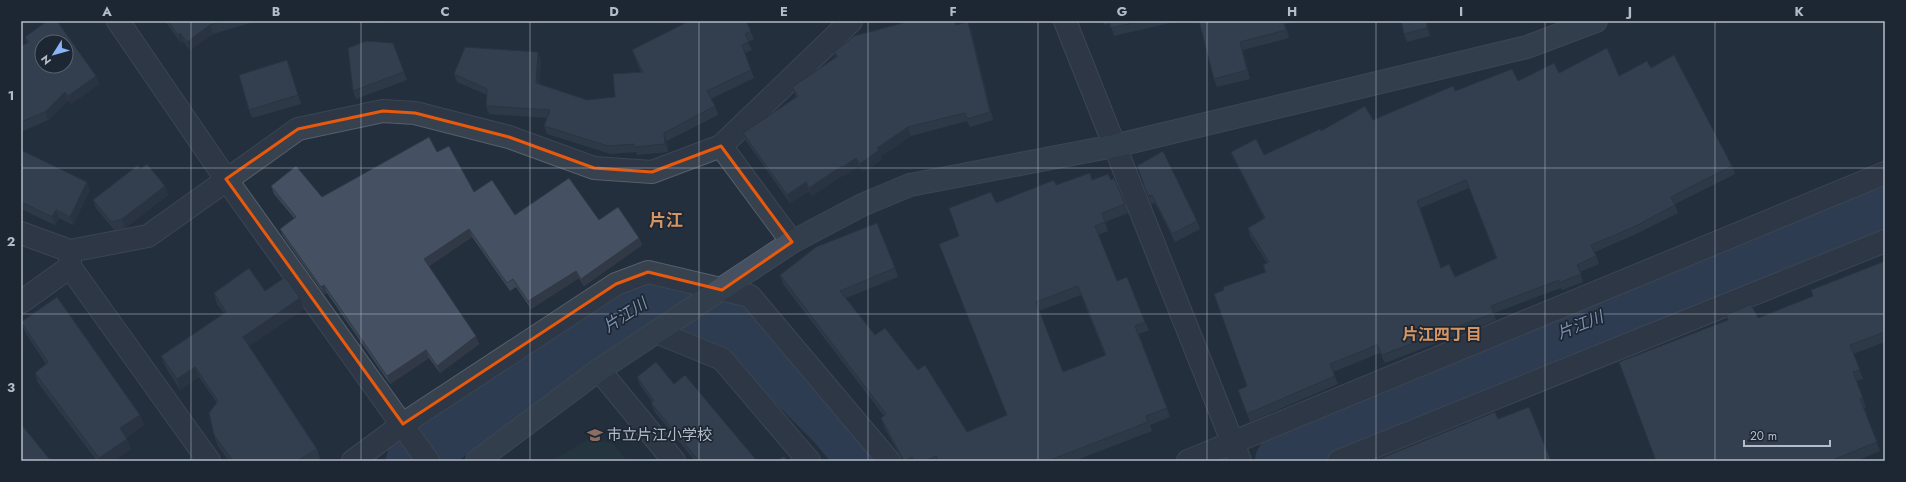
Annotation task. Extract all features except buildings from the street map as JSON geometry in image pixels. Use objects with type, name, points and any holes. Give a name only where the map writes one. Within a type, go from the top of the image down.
[{"type":"street","points":[[118,21],[226,179],[428,461]]},
{"type":"street","points":[[21,302],[70,259],[148,236],[298,129],[383,111],[415,113],[509,137],[594,168],[652,172],[722,146],[851,21]]},
{"type":"street","points":[[1065,21],[1236,452]]},
{"type":"street","points":[[477,461],[600,370],[792,242],[862,205],[910,185],[1114,146],[1527,47],[1596,21]]},
{"type":"street","points":[[722,146],[792,242]]},
{"type":"street","points":[[1188,461],[1236,452],[1885,173]]},
{"type":"street","points":[[21,233],[70,259],[209,461]]},
{"type":"street","points":[[1340,461],[1885,241]]},
{"type":"street","points":[[353,461],[405,428],[616,284],[648,272],[719,292],[750,296],[889,461]]},
{"type":"street","points":[[661,328],[722,359],[809,461]]},
{"type":"street","points":[[600,370],[674,461]]},
{"type":"highlighted area","points":[[383,111],[415,113],[509,137],[594,168],[652,172],[721,146],[792,242],[722,290],[648,272],[616,284],[403,424],[226,179],[298,129]]},
{"type":"green space","points":[[587,440],[612,443],[627,461],[552,461]]},
{"type":"waterway","name":"片江川","points":[[1281,461],[1549,338],[1885,202]]},
{"type":"waterway","name":"片江川","points":[[412,461],[650,297],[736,327],[834,425],[864,461]]},
{"type":"place","name":"市立片江小学校","points":[[595,435]]},
{"type":"district","name":"片江","points":[[666,220]]},
{"type":"district","name":"片江四丁目","points":[[1442,334]]}]
